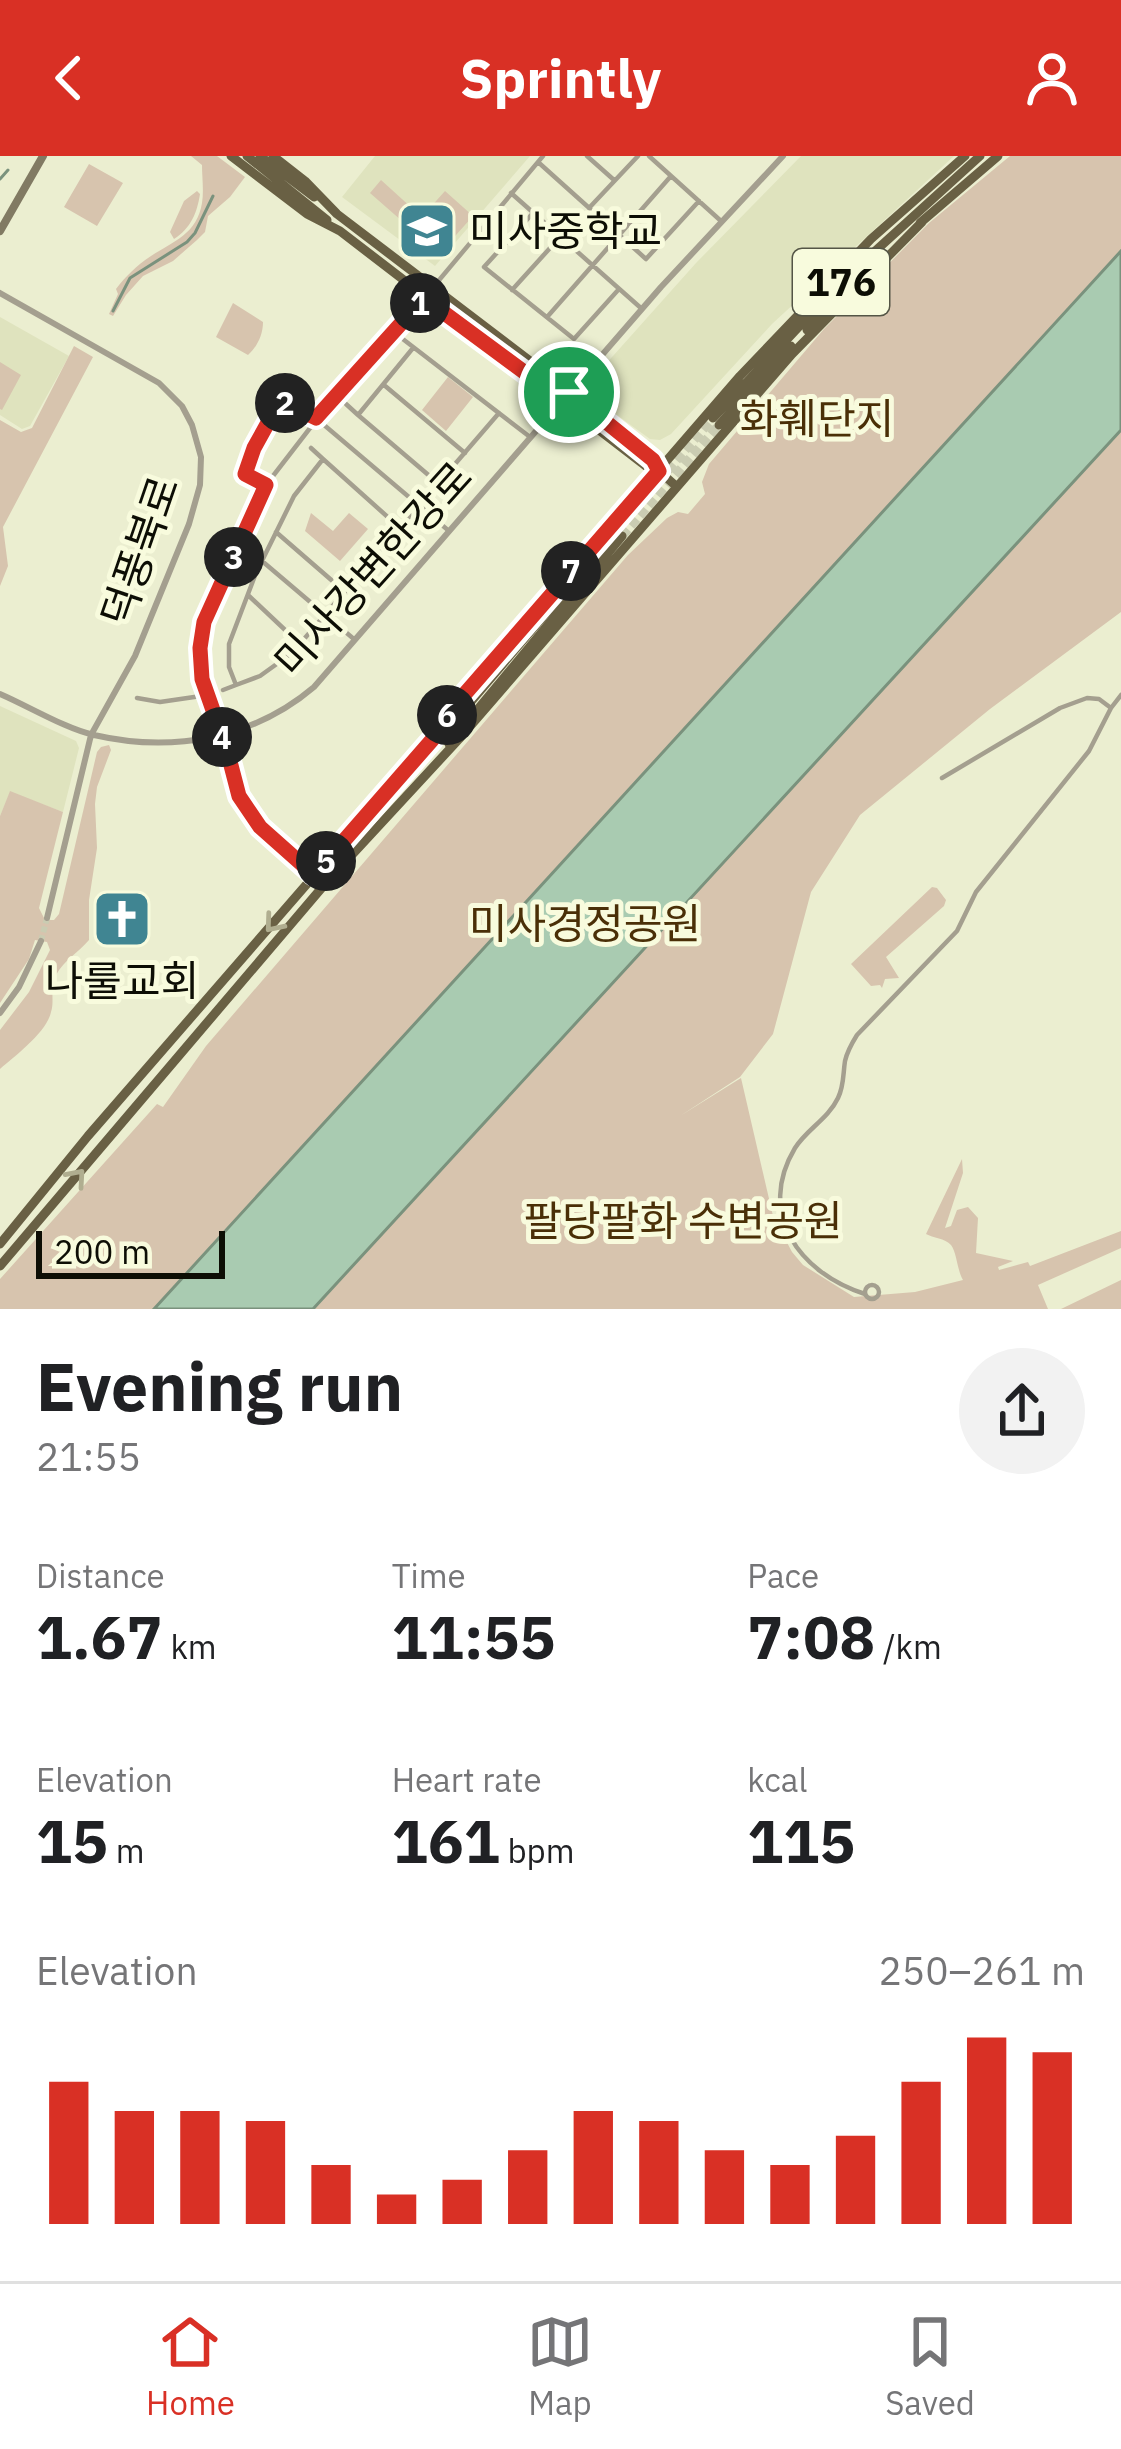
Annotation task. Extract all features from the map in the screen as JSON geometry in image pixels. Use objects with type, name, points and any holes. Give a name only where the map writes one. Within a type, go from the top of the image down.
[{"type":"main road","points":[[0,231],[43,156]]},
{"type":"main road","points":[[231,156],[307,214],[340,231]]},
{"type":"main road","points":[[247,156],[424,298],[653,460],[676,487]]},
{"type":"main road","points":[[260,156],[566,396]]},
{"type":"main road","points":[[272,156],[338,214]]},
{"type":"main road","points":[[0,1266],[325,884],[459,739],[676,487],[740,376],[869,241],[965,156]]},
{"type":"main road","name":"176","points":[[717,421],[840,283],[980,156]]},
{"type":"main road","name":"176","points":[[717,421],[792,354],[922,222],[998,156]]},
{"type":"main road","points":[[432,740],[443,719],[659,471],[717,421]]},
{"type":"main road","points":[[0,1244],[314,875],[619,534],[442,753]]},
{"type":"street","points":[[587,156],[614,181]]},
{"type":"street","points":[[589,208],[638,156]]},
{"type":"street","points":[[649,156],[721,221]]},
{"type":"street","name":"미사강변한강로","points":[[0,694],[91,735],[154,744],[222,736],[289,708],[314,687],[642,309],[783,156]]},
{"type":"street","points":[[434,288],[540,159],[646,259],[699,201]]},
{"type":"street","points":[[547,317],[671,176]]},
{"type":"street","points":[[511,194],[642,309]]},
{"type":"street","points":[[533,213],[484,267],[574,339],[619,290]]},
{"type":"street","points":[[512,290],[560,237]]},
{"type":"street","name":"덕풍북로","points":[[0,292],[159,383],[182,406],[199,448],[200,485],[189,524],[135,656],[91,735],[47,918]]},
{"type":"street","points":[[314,875],[260,827],[239,796],[200,661],[201,634],[266,485],[316,418],[424,298]]},
{"type":"street","points":[[395,333],[530,437]]},
{"type":"street","points":[[358,415],[413,348]]},
{"type":"street","points":[[384,385],[465,453]]},
{"type":"street","points":[[266,485],[245,474],[280,401],[316,418],[449,531]]},
{"type":"street","points":[[346,404],[439,484]]},
{"type":"street","points":[[223,690],[260,676],[300,644],[500,413]]},
{"type":"street","points":[[311,448],[400,528]]},
{"type":"street","points":[[236,686],[229,667],[229,644],[293,496],[323,459]]},
{"type":"street","points":[[276,532],[345,592]]},
{"type":"street","points":[[237,550],[262,562],[355,640]]},
{"type":"street","points":[[248,595],[300,644]]},
{"type":"street","points":[[136,698],[160,703],[208,695]]},
{"type":"street","points":[[865,1294],[809,1262],[794,1245],[779,1206],[784,1169],[802,1138],[836,1103],[857,1035],[957,931],[976,892],[1089,751],[1121,695]]},
{"type":"street","points":[[942,778],[1075,702],[1099,699],[1111,708]]},
{"type":"street","points":[[0,1013],[19,987],[41,941]]},
{"type":"shaded area","name":"미사중학교","points":[[375,156],[530,156],[435,266],[342,197]]},
{"type":"shaded area","points":[[801,156],[954,156],[772,324],[671,434],[650,439],[592,397],[588,384],[696,263]]},
{"type":"shaded area","points":[[1121,251],[1121,430],[313,1309],[154,1309]]},
{"type":"shaded area","points":[[0,317],[69,356],[30,426],[22,429],[0,415]]},
{"type":"shaded area","points":[[0,706],[76,741],[79,748],[63,812],[10,792],[0,816]]},
{"type":"green space","points":[[191,156],[217,156],[245,177],[208,216],[205,232],[173,261],[143,276],[113,316],[109,314],[116,289],[127,276],[195,222],[203,198],[202,165]]},
{"type":"green space","name":"미사경정공원","points":[[1010,156],[1121,156],[1121,612],[990,709],[860,815],[811,892],[773,1034],[740,1077],[680,1116],[741,1078],[773,1216],[803,1265],[854,1297],[915,1292],[963,1280],[951,1245],[926,1234],[962,1159],[963,1173],[945,1228],[951,1226],[957,1210],[968,1207],[978,1218],[976,1253],[1013,1261],[999,1270],[1028,1262],[1030,1266],[1121,1231],[1121,1248],[1038,1285],[1048,1309],[0,1309],[0,1279],[157,1104],[163,1107],[206,1046],[628,555],[667,518],[678,512],[688,514],[705,494],[702,482],[709,464],[824,329],[929,223]]},
{"type":"green space","points":[[89,164],[123,183],[97,226],[64,207]]},
{"type":"green space","points":[[381,180],[413,209],[402,221],[370,193]]},
{"type":"green space","points":[[197,191],[192,220],[174,239],[170,232],[184,201]]},
{"type":"green space","points":[[445,191],[473,216],[439,254],[411,229]]},
{"type":"green space","points":[[233,303],[263,322],[259,340],[248,355],[216,337]]},
{"type":"green space","points":[[74,346],[93,357],[3,527],[8,566],[0,586],[0,420],[21,432],[32,428]]},
{"type":"green space","points":[[0,362],[21,375],[2,410],[0,409]]},
{"type":"green space","points":[[448,377],[473,397],[446,431],[422,410]]},
{"type":"green space","points":[[311,513],[333,531],[349,513],[368,529],[340,561],[305,531]]},
{"type":"green space","points":[[109,745],[95,804],[97,848],[89,940],[56,975],[51,1012],[43,1028],[0,1069],[0,1030],[29,992],[50,950],[47,942],[35,940],[29,959],[0,1003],[0,816],[10,791],[63,812],[39,908],[45,920],[54,920],[97,752]]},
{"type":"green space","points":[[932,887],[946,900],[944,906],[886,957],[899,978],[885,979],[882,988],[871,986],[851,964]]},
{"type":"green space","points":[[1121,1280],[1121,1309],[1061,1309]]},
{"type":"waterway","points":[[0,179],[8,170]]},
{"type":"waterway","points":[[113,311],[130,278],[195,233],[213,196]]},
{"type":"tunnel","points":[[615,532],[713,418]]},
{"type":"tunnel","points":[[622,536],[719,425]]},
{"type":"tunnel","points":[[41,941],[47,918]]},
{"type":"place","name":"미사중학교","points":[[427,231]]},
{"type":"place","name":"나룰교회","points":[[122,919]]},
{"type":"route","points":[[424,298],[562,400],[569,392],[653,460],[659,471],[314,875],[260,827],[239,796],[202,679],[204,622],[266,485],[245,474],[254,448],[280,401],[316,418],[424,298]]},
{"type":"park label","name":"화훼단지","points":[[817,419]]},
{"type":"park label","name":"팔당팔화 수변공원","points":[[683,1221]]}]
